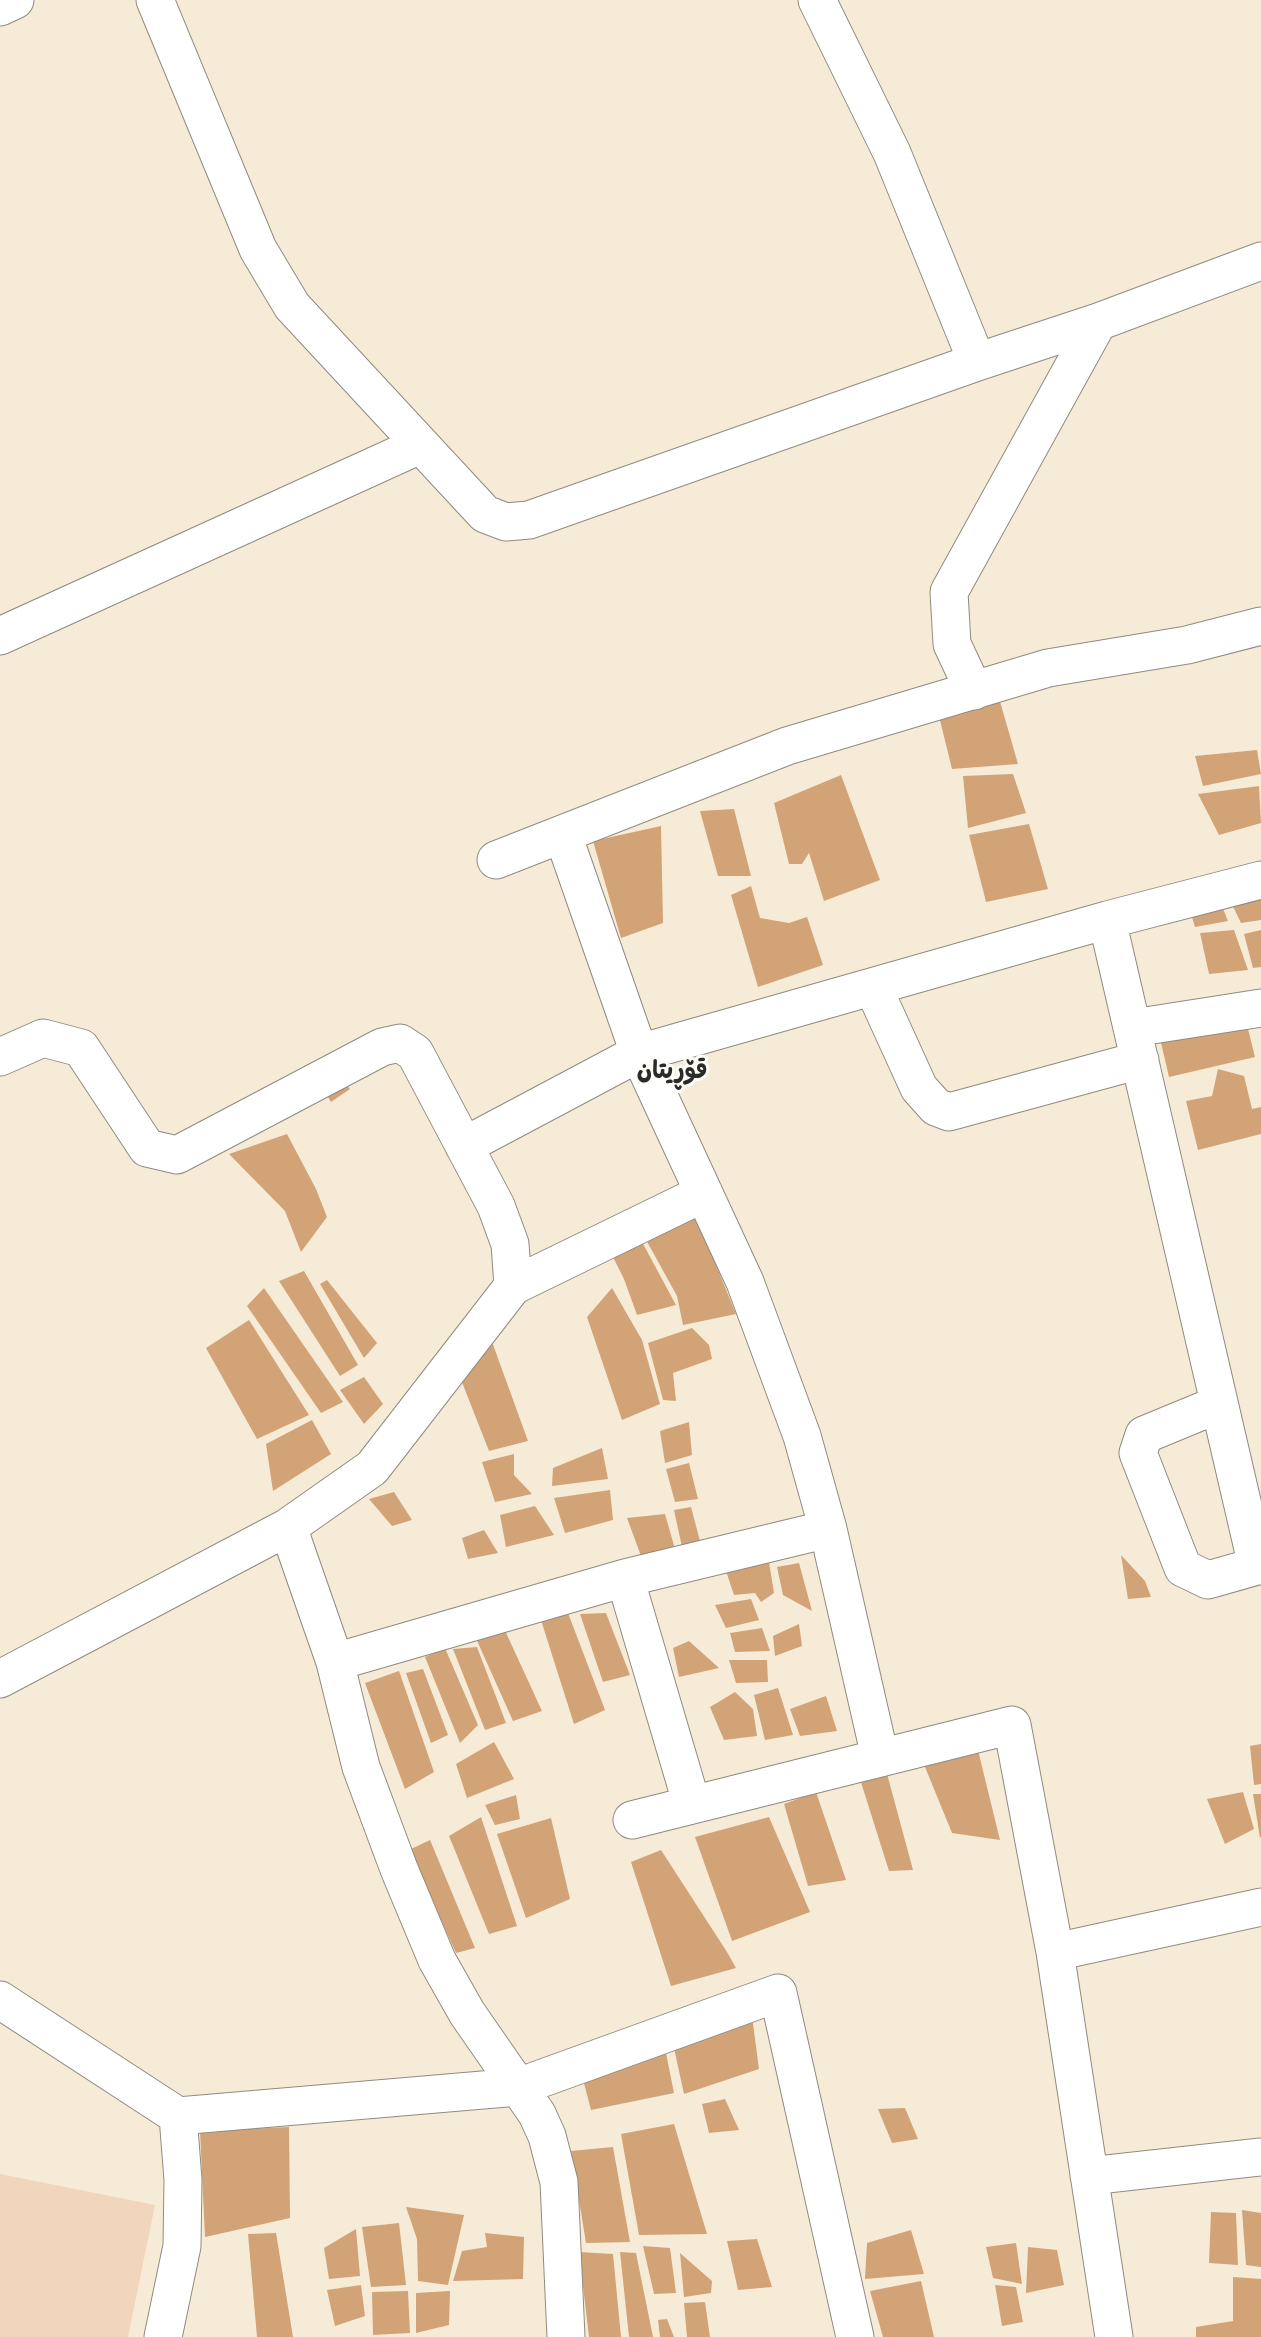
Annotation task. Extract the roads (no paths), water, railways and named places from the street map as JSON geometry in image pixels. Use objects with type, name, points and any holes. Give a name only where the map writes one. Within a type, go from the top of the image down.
[{"type":"street","points":[[0,7],[15,0]]},
{"type":"street","points":[[155,0],[258,249],[292,306],[485,514],[506,522],[528,520],[1098,322],[1261,261]]},
{"type":"street","points":[[817,0],[892,153],[977,362]]},
{"type":"street","points":[[974,691],[952,644],[949,592],[1098,322]]},
{"type":"street","points":[[0,636],[419,445]]},
{"type":"street","points":[[496,860],[787,746],[1048,668],[1187,645],[1261,626]]},
{"type":"street","points":[[563,835],[639,1053],[745,1282],[802,1436],[828,1530],[880,1757]]},
{"type":"street","points":[[464,1146],[639,1053],[1107,920],[1261,880]]},
{"type":"street","points":[[1107,920],[1259,1566],[1208,1580],[1183,1568],[1138,1453],[1144,1435],[1219,1404]]},
{"type":"street","points":[[873,987],[919,1088],[936,1107],[949,1112],[1137,1044],[1261,1008]]},
{"type":"street","points":[[0,1057],[43,1038],[81,1048],[147,1148],[177,1155],[382,1047],[400,1043],[415,1053],[496,1206],[510,1244],[513,1286]]},
{"type":"street","points":[[0,1679],[288,1527],[372,1468],[513,1286],[704,1193]]},
{"type":"street","points":[[288,1527],[335,1662],[360,1767],[437,1960],[467,2013],[537,2114],[547,2136],[559,2182],[566,2337]]},
{"type":"street","points":[[335,1662],[625,1578],[828,1530]]},
{"type":"street","points":[[625,1578],[692,1805]]},
{"type":"street","points":[[632,1820],[1012,1725],[1055,1952],[1114,2337]]},
{"type":"street","points":[[1055,1952],[1261,1907]]},
{"type":"street","points":[[0,2000],[178,2116],[518,2087],[778,1993],[855,2337]]},
{"type":"street","points":[[163,2337],[182,2246],[183,2180],[178,2116]]},
{"type":"street","points":[[1089,2176],[1261,2157]]},
{"type":"district","name":"قۆڕیتان","points":[[672,1072]]}]
